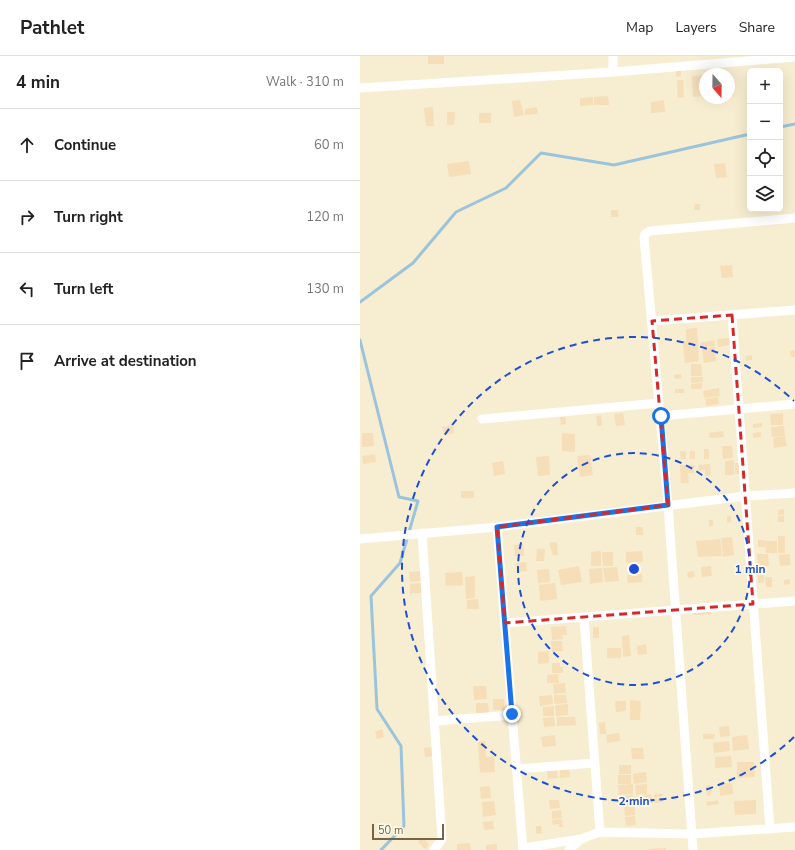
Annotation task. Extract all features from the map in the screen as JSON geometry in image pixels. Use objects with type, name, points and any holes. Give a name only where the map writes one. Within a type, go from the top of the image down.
[{"type":"street","points":[[613,56],[613,72]]},
{"type":"street","points":[[360,88],[613,72],[795,58]]},
{"type":"street","points":[[693,850],[661,416],[644,237],[647,232],[795,218]]},
{"type":"street","points":[[652,320],[795,310]]},
{"type":"street","points":[[732,315],[770,829]]},
{"type":"street","points":[[482,419],[659,403]]},
{"type":"street","points":[[661,416],[795,404]]},
{"type":"street","points":[[360,539],[497,527],[746,496],[795,493]]},
{"type":"street","points":[[497,527],[523,849],[581,839],[600,832],[692,834],[795,827]]},
{"type":"street","points":[[422,533],[442,839],[436,849]]},
{"type":"street","points":[[505,623],[795,601]]},
{"type":"street","points":[[584,618],[600,832]]},
{"type":"street","points":[[434,721],[512,714]]},
{"type":"street","points":[[517,769],[595,763]]},
{"type":"street","points":[[569,850],[581,839]]},
{"type":"highlighted area","points":[[732,315],[753,604],[505,623],[497,527],[668,505],[652,321]]},
{"type":"shaded area","points":[[360,56],[795,56],[795,850],[360,850]]},
{"type":"building","points":[[428,56],[444,56],[444,64],[428,64]]},
{"type":"building","points":[[676,71],[681,71],[681,76],[676,77]]},
{"type":"building","points":[[699,75],[699,96],[693,97],[692,76]]},
{"type":"building","points":[[677,80],[683,80],[684,97],[678,98]]},
{"type":"building","points":[[608,96],[609,105],[594,105],[594,97]]},
{"type":"building","points":[[593,97],[593,105],[580,106],[580,98]]},
{"type":"building","points":[[520,100],[524,115],[514,117],[512,101]]},
{"type":"building","points":[[664,100],[665,112],[651,113],[651,102]]},
{"type":"building","points":[[433,107],[434,126],[426,126],[424,108]]},
{"type":"building","points":[[537,107],[538,114],[525,115],[525,109]]},
{"type":"building","points":[[447,112],[455,112],[454,125],[447,125]]},
{"type":"building","points":[[479,113],[491,113],[491,123],[479,123]]},
{"type":"building","points":[[469,161],[471,174],[449,177],[447,164]]},
{"type":"building","points":[[725,163],[727,177],[716,178],[714,164]]},
{"type":"building","points":[[695,204],[700,204],[700,210],[694,210]]},
{"type":"building","points":[[611,210],[618,210],[618,217],[611,217]]},
{"type":"building","points":[[732,265],[733,277],[722,278],[720,266]]},
{"type":"building","points":[[697,328],[699,361],[685,363],[683,341],[692,340],[686,340],[686,329]]},
{"type":"building","points":[[730,338],[731,345],[718,347],[717,339]]},
{"type":"building","points":[[714,340],[715,346],[701,348],[700,343]]},
{"type":"building","points":[[715,347],[716,361],[704,363],[702,349]]},
{"type":"building","points":[[795,350],[795,357],[791,357],[790,351]]},
{"type":"building","points":[[752,355],[752,360],[746,361],[745,356]]},
{"type":"building","points":[[691,364],[701,364],[702,376],[691,376]]},
{"type":"building","points":[[681,374],[682,378],[675,379],[674,375]]},
{"type":"building","points":[[691,377],[703,377],[703,382],[691,383]]},
{"type":"building","points":[[702,383],[702,389],[691,389],[691,384]]},
{"type":"building","points":[[719,388],[720,396],[704,398],[703,391]]},
{"type":"building","points":[[675,389],[684,389],[684,393],[675,393]]},
{"type":"building","points":[[718,397],[719,404],[706,406],[705,399]]},
{"type":"building","points":[[623,413],[625,425],[616,426],[614,414]]},
{"type":"building","points":[[783,413],[783,425],[771,425],[770,414]]},
{"type":"building","points":[[601,415],[602,426],[597,426],[596,416]]},
{"type":"building","points":[[560,417],[565,417],[566,424],[561,425]]},
{"type":"building","points":[[762,423],[762,427],[753,428],[753,424]]},
{"type":"building","points":[[453,425],[454,433],[444,435],[442,427]]},
{"type":"building","points":[[784,426],[785,436],[772,437],[771,427]]},
{"type":"building","points":[[723,431],[724,437],[710,438],[709,433]]},
{"type":"building","points":[[761,432],[761,437],[753,438],[753,433]]},
{"type":"building","points":[[362,433],[373,433],[374,446],[362,447]]},
{"type":"building","points":[[562,433],[575,434],[575,452],[562,451]]},
{"type":"building","points":[[785,436],[787,446],[774,448],[773,438]]},
{"type":"building","points":[[722,446],[732,446],[733,458],[723,459]]},
{"type":"building","points":[[704,449],[709,449],[709,459],[704,459]]},
{"type":"building","points":[[680,451],[686,451],[686,459],[681,459]]},
{"type":"building","points":[[690,451],[695,451],[695,459],[690,459]]},
{"type":"building","points":[[375,454],[376,462],[363,464],[362,456]]},
{"type":"building","points":[[590,455],[593,475],[580,477],[577,456]]},
{"type":"building","points":[[549,456],[550,475],[538,476],[536,457]]},
{"type":"building","points":[[734,460],[734,475],[725,475],[725,461]]},
{"type":"building","points":[[503,461],[505,474],[494,476],[492,463]]},
{"type":"building","points":[[735,463],[740,463],[740,474],[735,474]]},
{"type":"building","points":[[710,464],[711,475],[705,476],[705,470],[699,471],[698,465]]},
{"type":"building","points":[[680,465],[694,465],[694,473],[688,473],[689,483],[681,483]]},
{"type":"building","points":[[461,491],[474,491],[474,498],[461,498]]},
{"type":"building","points":[[784,509],[784,515],[778,515],[778,510]]},
{"type":"building","points":[[727,516],[731,516],[731,522],[727,523]]},
{"type":"building","points":[[778,516],[784,516],[784,522],[778,522]]},
{"type":"building","points":[[709,520],[713,520],[713,526],[709,527]]},
{"type":"building","points":[[636,527],[643,527],[643,535],[636,535]]},
{"type":"building","points":[[778,536],[785,536],[785,553],[778,553]]},
{"type":"building","points":[[732,537],[734,555],[723,557],[721,538]]},
{"type":"building","points":[[720,539],[722,556],[698,557],[696,541]]},
{"type":"building","points":[[758,540],[765,540],[765,547],[758,547]]},
{"type":"building","points":[[765,541],[777,541],[777,553],[766,553]]},
{"type":"building","points":[[557,542],[558,555],[553,555],[549,543]]},
{"type":"building","points":[[523,544],[524,556],[515,556],[514,545]]},
{"type":"building","points":[[537,549],[545,549],[544,561],[536,561]]},
{"type":"building","points":[[601,551],[601,566],[591,566],[591,552]]},
{"type":"building","points":[[642,551],[643,562],[626,563],[626,552]]},
{"type":"building","points":[[602,552],[613,552],[613,566],[603,566]]},
{"type":"building","points":[[757,554],[768,554],[769,566],[758,567]]},
{"type":"building","points":[[790,554],[790,565],[780,566],[779,555]]},
{"type":"building","points":[[526,562],[527,571],[517,572],[516,563]]},
{"type":"building","points":[[579,566],[582,582],[561,585],[558,570]]},
{"type":"building","points":[[711,566],[712,576],[702,577],[701,567]]},
{"type":"building","points":[[617,567],[619,581],[605,582],[603,568]]},
{"type":"building","points":[[602,568],[603,582],[590,584],[589,569]]},
{"type":"building","points":[[758,568],[764,568],[764,582],[758,583]]},
{"type":"building","points":[[549,569],[550,582],[538,583],[537,570]]},
{"type":"building","points":[[421,571],[421,581],[410,582],[409,572]]},
{"type":"building","points":[[694,571],[695,577],[688,578],[687,572]]},
{"type":"building","points":[[462,572],[463,585],[446,586],[445,573]]},
{"type":"building","points":[[642,574],[642,582],[628,583],[627,575]]},
{"type":"building","points":[[475,576],[475,598],[466,599],[465,577]]},
{"type":"building","points":[[765,577],[772,577],[772,587],[766,587]]},
{"type":"building","points":[[790,579],[790,584],[784,585],[784,580]]},
{"type":"building","points":[[421,583],[422,593],[410,593],[410,584]]},
{"type":"building","points":[[555,583],[557,599],[540,601],[539,585]]},
{"type":"building","points":[[478,599],[479,609],[467,609],[467,600]]},
{"type":"building","points":[[711,609],[711,614],[694,615],[693,610]]},
{"type":"building","points":[[566,626],[567,635],[562,635],[563,639],[552,640],[551,627]]},
{"type":"building","points":[[593,627],[599,627],[599,638],[593,638]]},
{"type":"building","points":[[629,635],[631,656],[623,657],[622,636]]},
{"type":"building","points":[[551,641],[562,641],[563,651],[552,652]]},
{"type":"building","points":[[646,644],[647,654],[638,655],[637,646]]},
{"type":"building","points":[[607,648],[621,648],[621,658],[607,658]]},
{"type":"building","points":[[549,651],[549,663],[538,664],[538,652]]},
{"type":"building","points":[[552,663],[560,663],[560,667],[563,667],[563,673],[552,673]]},
{"type":"building","points":[[558,674],[559,683],[547,683],[547,675]]},
{"type":"building","points":[[565,683],[566,693],[554,694],[553,684]]},
{"type":"building","points":[[473,686],[486,686],[487,699],[474,700]]},
{"type":"building","points":[[552,695],[553,704],[540,706],[539,696]]},
{"type":"building","points":[[554,695],[566,695],[567,703],[554,704]]},
{"type":"building","points":[[493,699],[504,699],[505,710],[493,710]]},
{"type":"building","points":[[630,700],[641,701],[640,720],[630,720]]},
{"type":"building","points":[[615,701],[626,701],[626,711],[616,712]]},
{"type":"building","points":[[476,703],[488,703],[489,714],[476,715]]},
{"type":"building","points":[[568,704],[568,715],[556,716],[555,705]]},
{"type":"building","points":[[554,706],[554,716],[543,716],[543,707]]},
{"type":"building","points":[[554,717],[555,726],[544,727],[543,718]]},
{"type":"building","points":[[557,717],[575,717],[576,725],[557,726]]},
{"type":"building","points":[[605,722],[606,734],[600,734],[599,723]]},
{"type":"building","points":[[729,726],[730,736],[720,737],[719,727]]},
{"type":"building","points":[[382,729],[384,737],[377,739],[375,732]]},
{"type":"building","points":[[619,733],[620,741],[607,743],[606,735]]},
{"type":"building","points":[[703,734],[715,734],[714,739],[703,739]]},
{"type":"building","points":[[555,735],[556,746],[543,747],[541,737]]},
{"type":"building","points":[[747,735],[749,749],[733,751],[732,737]]},
{"type":"building","points":[[485,741],[486,757],[494,756],[495,772],[480,773],[478,742]]},
{"type":"building","points":[[729,741],[730,751],[714,753],[713,743]]},
{"type":"building","points":[[433,747],[434,756],[425,757],[424,748]]},
{"type":"building","points":[[631,748],[643,748],[644,759],[632,759]]},
{"type":"building","points":[[731,756],[732,767],[715,768],[715,757]]},
{"type":"building","points":[[737,762],[754,762],[755,777],[737,778]]},
{"type":"building","points":[[619,765],[631,765],[631,774],[619,774]]},
{"type":"building","points":[[569,768],[570,777],[560,778],[560,769]]},
{"type":"building","points":[[557,770],[558,778],[548,779],[547,771]]},
{"type":"building","points":[[646,772],[647,782],[634,784],[633,774]]},
{"type":"building","points":[[618,775],[631,775],[631,784],[618,784]]},
{"type":"building","points":[[732,783],[733,794],[720,796],[719,784]]},
{"type":"building","points":[[633,784],[633,794],[619,795],[618,785]]},
{"type":"building","points":[[647,784],[647,794],[636,795],[635,785]]},
{"type":"building","points":[[710,785],[711,795],[707,796],[706,786]]},
{"type":"building","points":[[490,786],[491,798],[481,799],[480,787]]},
{"type":"building","points":[[662,793],[663,796],[654,798],[654,794]]},
{"type":"building","points":[[651,794],[653,803],[635,806],[634,797]]},
{"type":"building","points":[[633,795],[634,804],[622,805],[621,796]]},
{"type":"building","points":[[663,798],[663,802],[654,803],[654,799]]},
{"type":"building","points":[[549,800],[559,800],[560,808],[550,809]]},
{"type":"building","points":[[718,800],[719,804],[707,806],[706,802]]},
{"type":"building","points":[[756,800],[756,814],[735,815],[734,801]]},
{"type":"building","points":[[494,801],[496,815],[483,817],[482,802]]},
{"type":"building","points":[[635,805],[635,815],[625,816],[624,806]]},
{"type":"building","points":[[561,810],[562,818],[552,819],[552,811]]},
{"type":"building","points":[[635,816],[636,825],[626,826],[625,817]]},
{"type":"building","points":[[562,819],[563,827],[559,827],[559,824],[553,825],[552,820]]},
{"type":"building","points":[[493,821],[494,829],[484,830],[483,822]]},
{"type":"building","points":[[536,826],[541,826],[542,833],[536,834]]},
{"type":"building","points":[[423,837],[429,845],[425,849],[418,842]]},
{"type":"building","points":[[470,843],[471,850],[457,850],[457,844]]},
{"type":"building","points":[[497,844],[497,850],[486,850],[486,845]]},
{"type":"building","points":[[666,848],[666,850],[648,850],[648,849]]},
{"type":"waterway","points":[[783,126],[795,124]]},
{"type":"waterway","points":[[360,302],[413,263],[456,212],[506,188],[541,153],[614,165],[747,135]]},
{"type":"waterway","points":[[360,340],[399,497],[418,501],[400,563],[371,596],[377,709],[401,746],[404,826],[381,850]]},
{"type":"route","points":[[512,714],[497,527],[668,505],[661,416]]}]
